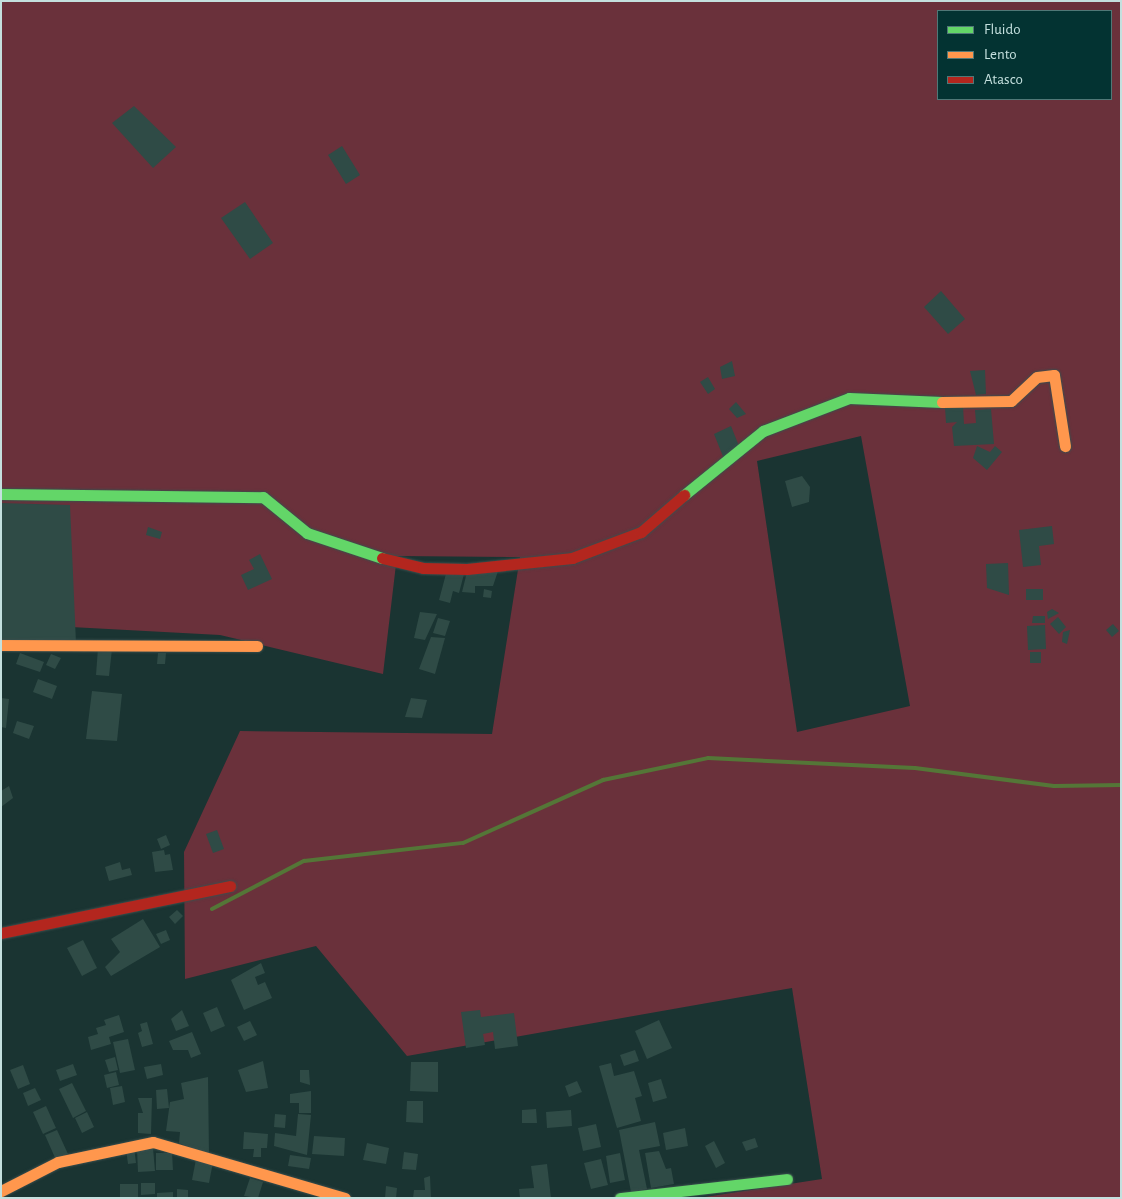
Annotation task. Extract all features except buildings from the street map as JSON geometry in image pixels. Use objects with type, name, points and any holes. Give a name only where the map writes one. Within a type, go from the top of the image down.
[{"type":"street","points":[[1,494],[263,497],[307,533],[345,548],[424,568],[467,569],[572,558],[641,532],[743,444],[763,432],[849,398],[988,404],[1011,401],[1036,376],[1054,375],[1064,446]]},
{"type":"street","points":[[1,645],[257,646]]},
{"type":"street","points":[[1,933],[230,886]]},
{"type":"street","points":[[1,1192],[58,1162],[153,1142],[345,1198]]},
{"type":"street","points":[[620,1198],[787,1179]]},
{"type":"shaded area","points":[[1,1],[1121,1],[1121,1198],[698,1198],[822,1179],[792,988],[407,1056],[316,946],[185,979],[184,852],[240,731],[492,734],[520,557],[397,556],[383,674],[220,635],[15,624],[1,615]],"holes":[[[861,436],[910,706],[797,732],[757,461]]]},
{"type":"waterway","points":[[212,909],[304,861],[463,843],[603,780],[708,758],[915,768],[1054,786],[1121,785]]},
{"type":"traffic: fast","points":[[684,495],[763,431],[849,398],[942,402]]},
{"type":"traffic: fast","points":[[1,494],[263,497],[307,533],[382,558]]},
{"type":"traffic: fast","points":[[620,1198],[787,1179]]},
{"type":"traffic: slow","points":[[942,402],[1011,401],[1037,377],[1054,375],[1065,446]]},
{"type":"traffic: slow","points":[[1,645],[257,646]]},
{"type":"traffic: slow","points":[[1,1191],[58,1162],[153,1142],[345,1198]]},
{"type":"traffic: jam","points":[[382,558],[423,568],[467,569],[572,558],[641,532],[684,495]]},
{"type":"traffic: jam","points":[[1,933],[230,886]]}]
